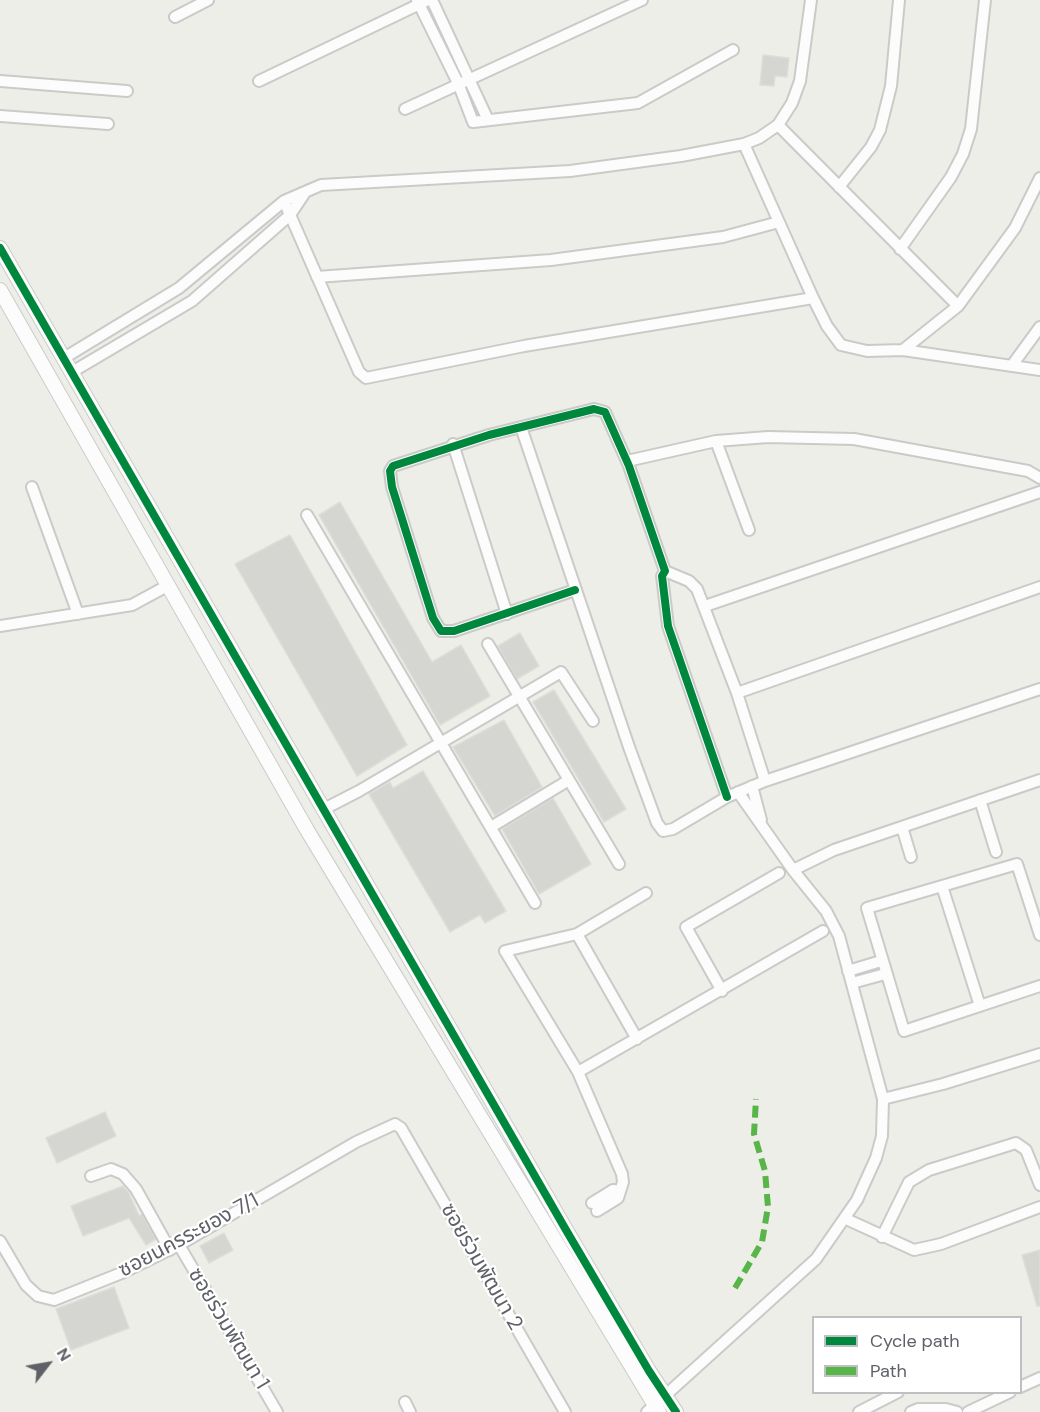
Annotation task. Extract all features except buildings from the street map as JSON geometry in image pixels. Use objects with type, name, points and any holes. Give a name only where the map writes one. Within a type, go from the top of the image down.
[{"type":"street","points":[[175,17],[207,0]]},
{"type":"street","points":[[405,109],[642,0]]},
{"type":"street","points":[[64,358],[179,288],[284,201],[321,185],[340,182],[431,181],[570,171],[744,144],[778,125],[792,103],[800,81],[811,0]]},
{"type":"street","points":[[839,186],[871,147],[880,130],[891,86],[899,0]]},
{"type":"street","points":[[900,249],[951,177],[963,154],[971,129],[985,0]]},
{"type":"street","points":[[424,1],[470,78],[489,120]]},
{"type":"street","points":[[259,81],[424,1]]},
{"type":"street","points":[[424,1],[473,122],[638,103],[733,50]]},
{"type":"street","points":[[0,81],[127,91]]},
{"type":"street","points":[[0,116],[108,124]]},
{"type":"street","points":[[778,125],[958,306]]},
{"type":"street","points":[[744,144],[813,298],[827,326],[841,345],[867,351],[903,350],[1013,364],[1040,370]]},
{"type":"street","points":[[903,350],[958,306],[1015,228],[1040,178]]},
{"type":"street","points":[[72,372],[192,301],[290,216],[304,193]]},
{"type":"street","points":[[284,201],[358,372],[366,378],[524,346],[813,298]]},
{"type":"street","points":[[317,277],[551,260],[723,237],[779,222]]},
{"type":"street","points":[[0,248],[324,808],[657,1406]]},
{"type":"street","points":[[0,291],[307,830],[657,1406],[676,1412]]},
{"type":"street","points":[[1013,364],[1040,327]]},
{"type":"street","points":[[575,590],[449,632],[441,631],[433,618],[392,487],[390,471],[400,461],[453,444],[594,409],[602,410],[611,420],[665,571],[688,581],[697,589],[705,606],[737,693],[765,781]]},
{"type":"street","points":[[521,427],[575,590],[663,831],[673,830],[727,797],[765,781],[1040,688]]},
{"type":"street","points":[[627,461],[716,441],[768,437],[854,439],[1028,471],[1040,478]]},
{"type":"street","points":[[716,441],[748,530]]},
{"type":"street","points":[[453,444],[507,614]]},
{"type":"street","points":[[32,488],[78,614]]},
{"type":"street","points":[[705,606],[1040,492]]},
{"type":"street","points":[[307,514],[535,903]]},
{"type":"street","points":[[665,571],[662,576],[668,626],[727,797]]},
{"type":"street","points":[[0,626],[132,605],[167,586]]},
{"type":"street","points":[[737,693],[1040,587]]},
{"type":"street","points":[[488,644],[620,864]]},
{"type":"street","points":[[324,808],[561,672],[593,721]]},
{"type":"street","points":[[231,698],[253,685]]},
{"type":"street","points":[[491,827],[569,780]]},
{"type":"street","points":[[793,870],[834,850],[1040,780]]},
{"type":"street","points":[[752,786],[764,829]]},
{"type":"street","points":[[657,1406],[816,1259],[846,1219],[876,1158],[885,1115],[883,1095],[849,971],[833,924],[738,792]]},
{"type":"street","points":[[980,800],[996,852]]},
{"type":"street","points":[[902,827],[911,857]]},
{"type":"street","points":[[1040,935],[1017,864],[867,908],[881,961],[904,1031],[1040,986]]},
{"type":"street","points":[[722,991],[686,927],[779,873]]},
{"type":"street","points":[[942,886],[980,1006]]},
{"type":"street","points":[[594,1207],[613,1190],[620,1191],[622,1174],[578,1072],[505,951],[577,934],[646,893]]},
{"type":"street","points":[[578,1072],[823,931]]},
{"type":"street","points":[[577,934],[637,1039]]},
{"type":"street","points":[[849,971],[881,961]]},
{"type":"street","points":[[852,983],[885,974]]},
{"type":"street","points":[[883,1095],[943,1084],[1040,1054]]},
{"type":"street","name":"ซอยนครระยอง 7/1","points":[[0,1241],[26,1285],[38,1296],[54,1300],[174,1247],[356,1142],[395,1124]]},
{"type":"street","name":"ซอยร่วมพัฒนา 2","points":[[395,1124],[401,1128],[565,1412]]},
{"type":"street","points":[[882,1237],[914,1178],[990,1150],[1010,1144],[1020,1144],[1026,1150],[1040,1185]]},
{"type":"street","name":"ซอยร่วมพัฒนา 1","points":[[91,1176],[111,1169],[123,1174],[136,1189],[277,1412]]},
{"type":"street","points":[[846,1219],[914,1250],[1032,1212],[1040,1207]]},
{"type":"street","points":[[1022,1386],[1040,1378]]},
{"type":"street","points":[[859,1412],[894,1394]]},
{"type":"street","points":[[968,1412],[1006,1394]]},
{"type":"street","points":[[911,1412],[918,1409],[946,1408],[957,1412]]},
{"type":"marked path","points":[[735,1288],[762,1242],[768,1207],[765,1171],[754,1134],[756,1099]]},
{"type":"cycle path","points":[[0,248],[566,1230],[649,1371],[676,1412]]},
{"type":"cycle path","points":[[575,590],[454,631],[441,631],[433,618],[392,487],[390,471],[393,466],[489,435],[594,409],[605,412],[629,466],[665,571],[662,576],[668,626],[727,797]]}]
